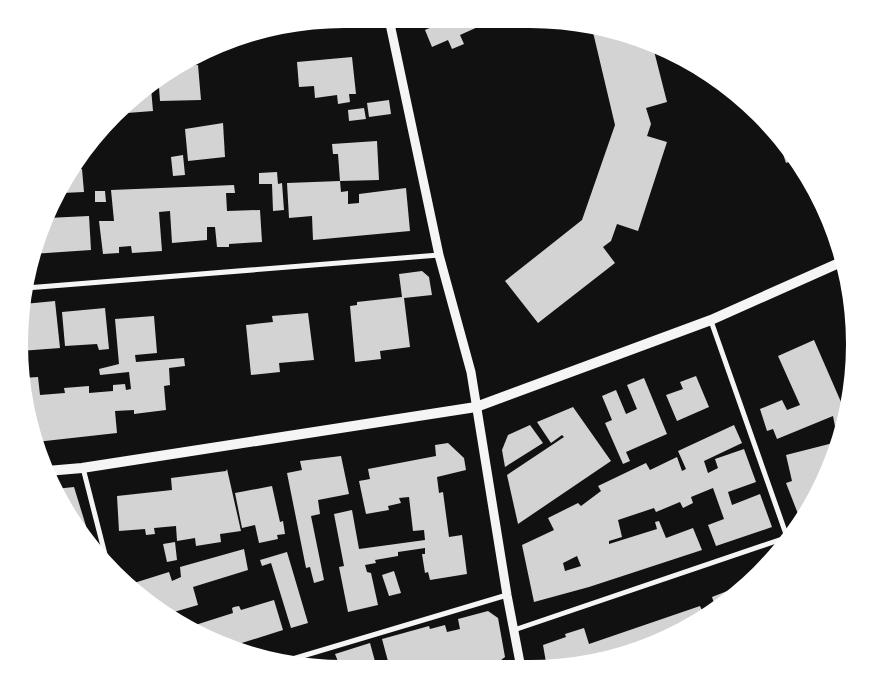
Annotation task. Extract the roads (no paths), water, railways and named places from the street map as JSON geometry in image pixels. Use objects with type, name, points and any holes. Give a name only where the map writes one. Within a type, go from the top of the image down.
[{"type":"main road","points":[[54,470],[82,468],[476,407],[710,320],[836,264]]},
{"type":"street","points":[[391,27],[439,255],[471,372],[518,660]]},
{"type":"street","points":[[33,287],[439,255]]},
{"type":"street","points":[[710,320],[786,530]]},
{"type":"street","points":[[82,468],[104,550]]},
{"type":"street","points":[[514,630],[778,541]]},
{"type":"street","points":[[297,657],[507,595]]}]
